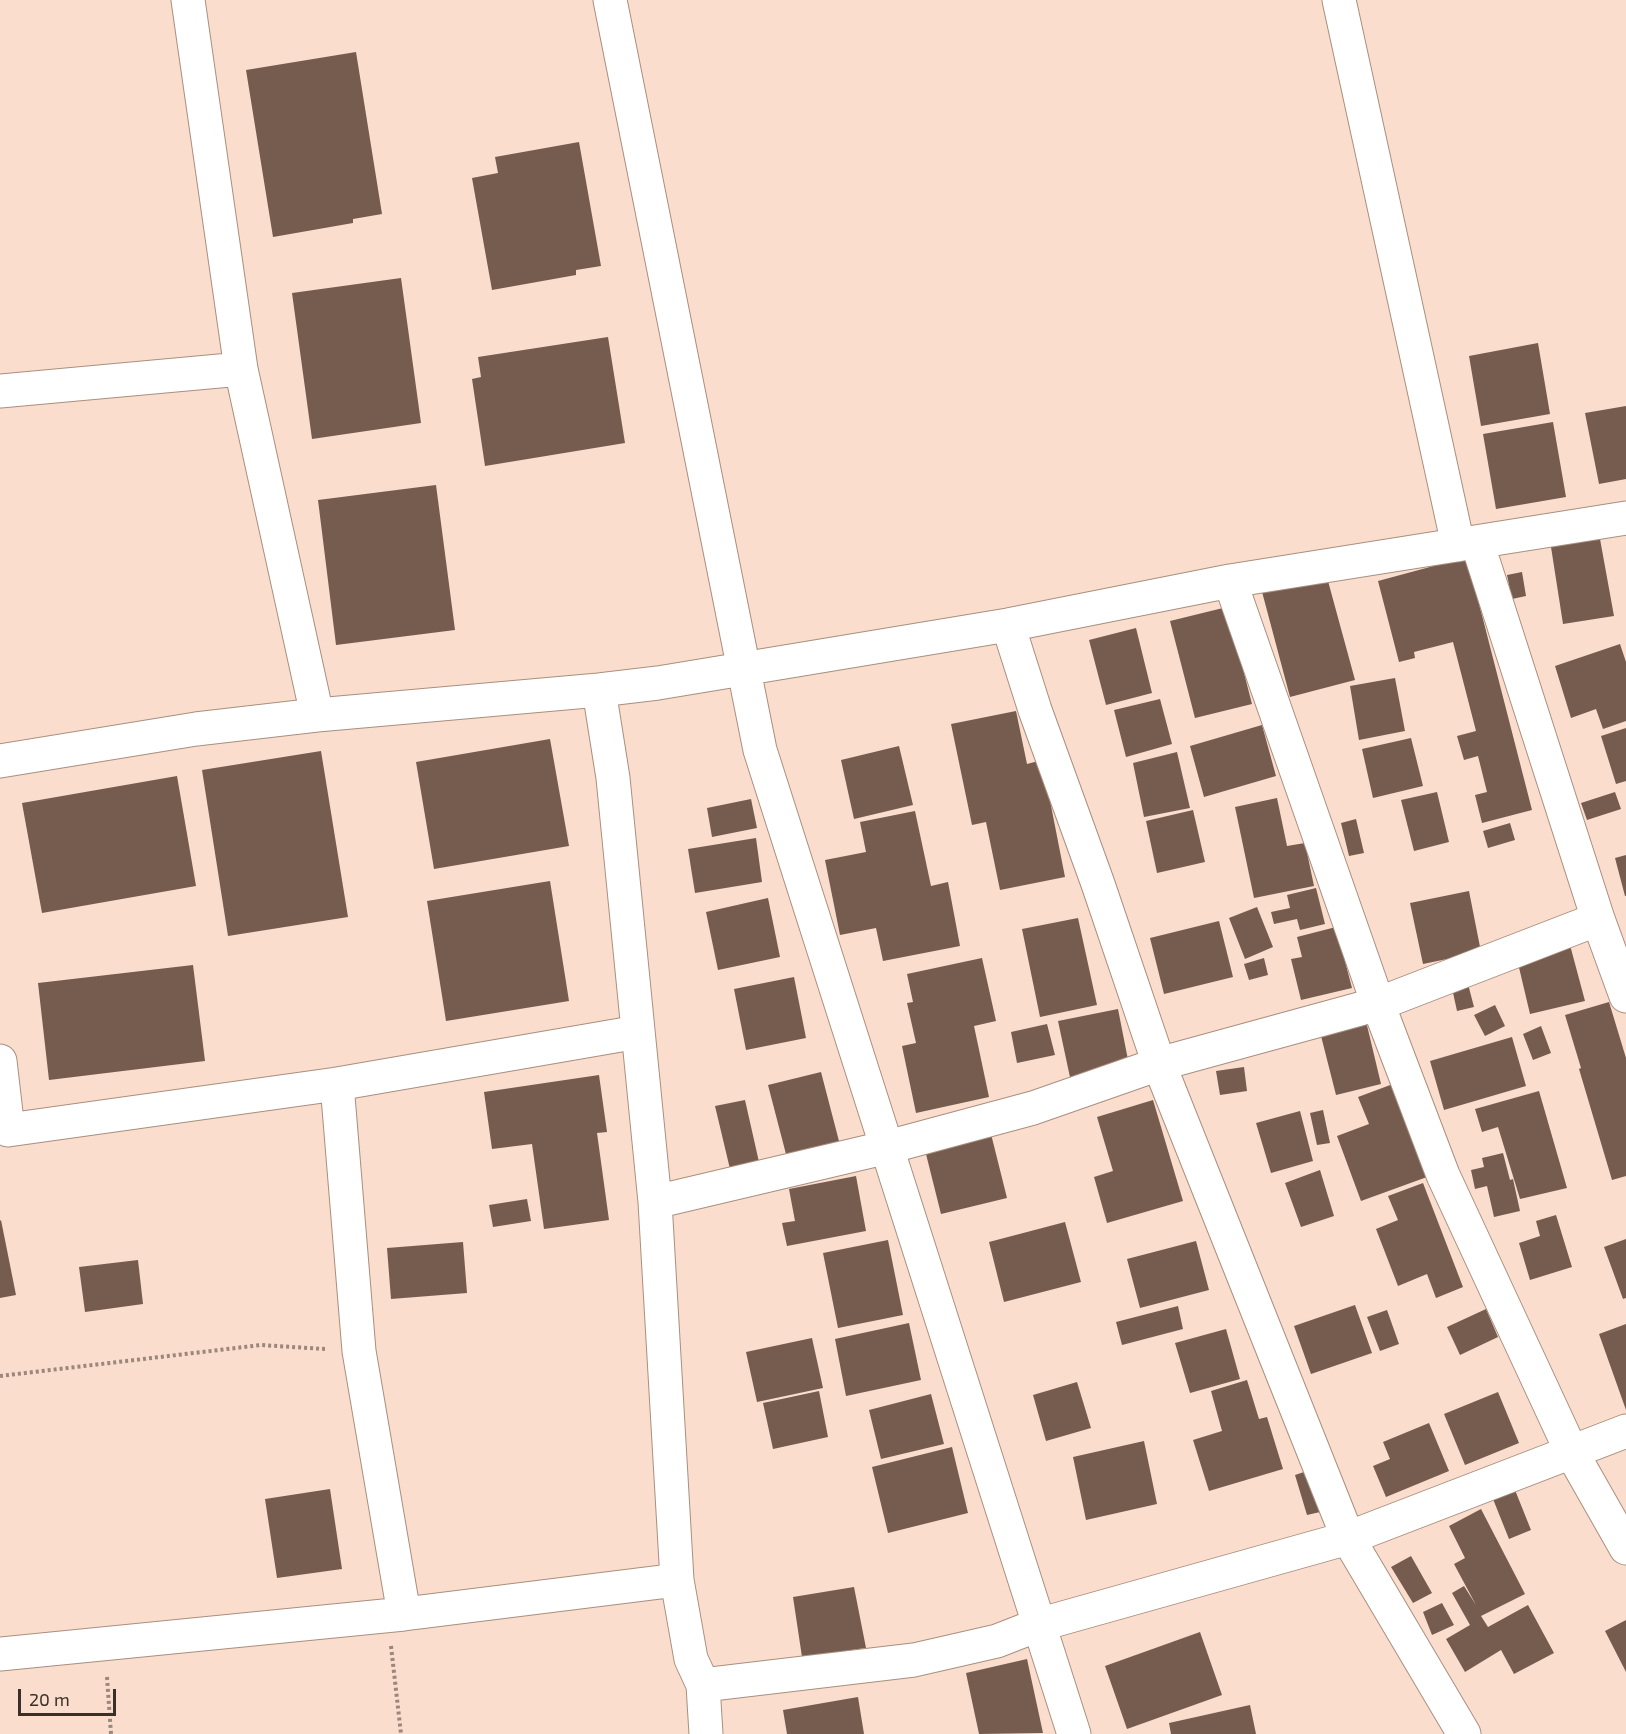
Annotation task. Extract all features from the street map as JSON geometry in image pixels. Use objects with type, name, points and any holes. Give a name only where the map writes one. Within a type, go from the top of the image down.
[{"type":"street","points":[[188,0],[241,369],[317,715]]},
{"type":"street","points":[[610,0],[760,750],[1074,1734]]},
{"type":"street","points":[[1339,0],[1467,543],[1626,996]]},
{"type":"street","points":[[0,391],[241,369]]},
{"type":"street","points":[[0,761],[196,729],[317,715],[658,683],[1008,625],[1230,581],[1626,518]]},
{"type":"street","points":[[1230,581],[1378,1004],[1443,1175],[1572,1453],[1626,1548]]},
{"type":"street","points":[[1008,625],[1035,710],[1098,884],[1159,1064],[1348,1538],[1464,1734]]},
{"type":"street","points":[[599,690],[613,778],[655,1202],[677,1580],[691,1659],[703,1685],[706,1734]]},
{"type":"street","points":[[655,1202],[888,1147],[1033,1108],[1159,1064],[1378,1004],[1598,919]]},
{"type":"street","points":[[0,1061],[8,1130],[337,1084],[638,1032]]},
{"type":"street","points":[[337,1084],[359,1351],[396,1615]]},
{"type":"street","points":[[703,1685],[914,1659],[997,1641],[1038,1625],[1348,1538],[1626,1431]]},
{"type":"street","points":[[0,1654],[396,1615],[677,1580]]},
{"type":"path","points":[[0,1376],[261,1345],[359,1351]]},
{"type":"path","points":[[396,1615],[400,1734]]},
{"type":"path","points":[[105,1643],[111,1734]]},
{"type":"building","points":[[356,52],[382,214],[353,219],[353,223],[273,237],[246,70]]},
{"type":"building","points":[[579,142],[601,266],[576,270],[576,275],[492,290],[472,178],[498,173],[495,157]]},
{"type":"building","points":[[401,278],[421,423],[312,439],[292,293]]},
{"type":"building","points":[[608,337],[625,443],[485,466],[472,379],[481,377],[478,357]]},
{"type":"building","points":[[1538,343],[1550,414],[1481,426],[1469,356]]},
{"type":"building","points":[[1626,406],[1626,479],[1599,484],[1585,413]]},
{"type":"building","points":[[1553,422],[1566,497],[1496,509],[1483,434]]},
{"type":"building","points":[[436,485],[455,630],[336,645],[318,500]]},
{"type":"building","points":[[1600,539],[1614,616],[1563,624],[1551,547]]},
{"type":"building","points":[[1467,557],[1532,810],[1482,823],[1475,795],[1487,792],[1478,756],[1464,760],[1457,736],[1476,731],[1453,642],[1414,652],[1415,658],[1399,662],[1378,581]]},
{"type":"building","points":[[1325,570],[1355,680],[1290,697],[1261,588]]},
{"type":"building","points":[[1522,572],[1526,596],[1512,599],[1507,575]]},
{"type":"building","points":[[1227,607],[1252,704],[1195,718],[1170,621]]},
{"type":"building","points":[[1136,628],[1152,693],[1106,705],[1089,640]]},
{"type":"building","points":[[1620,644],[1626,662],[1626,721],[1603,729],[1596,709],[1571,718],[1555,666]]},
{"type":"building","points":[[1395,678],[1405,731],[1359,740],[1350,686]]},
{"type":"building","points":[[1160,699],[1172,744],[1126,757],[1114,710]]},
{"type":"building","points":[[1016,711],[1027,764],[1042,760],[1065,877],[1000,890],[986,822],[972,825],[951,724]]},
{"type":"building","points":[[1262,725],[1276,776],[1204,797],[1190,746]]},
{"type":"building","points":[[1626,728],[1626,781],[1616,784],[1601,736]]},
{"type":"building","points":[[1411,738],[1423,786],[1373,798],[1362,749]]},
{"type":"building","points":[[550,739],[569,846],[434,869],[416,762]]},
{"type":"building","points":[[899,746],[913,805],[854,819],[841,760]]},
{"type":"building","points":[[321,751],[348,917],[228,936],[202,770]]},
{"type":"building","points":[[1177,752],[1190,808],[1144,817],[1133,763]]},
{"type":"building","points":[[177,776],[196,886],[42,913],[22,803]]},
{"type":"building","points":[[1437,792],[1449,842],[1414,851],[1401,800]]},
{"type":"building","points":[[1615,792],[1621,809],[1587,820],[1581,803]]},
{"type":"building","points":[[1277,798],[1287,846],[1305,843],[1314,886],[1254,898],[1235,807]]},
{"type":"building","points":[[751,799],[757,828],[712,837],[707,808]]},
{"type":"building","points":[[1193,810],[1205,862],[1157,873],[1146,821]]},
{"type":"building","points":[[915,811],[931,886],[948,882],[960,946],[883,961],[876,928],[840,935],[825,860],[866,852],[860,822]]},
{"type":"building","points":[[1356,819],[1364,853],[1349,856],[1341,823]]},
{"type":"building","points":[[1510,823],[1515,840],[1488,848],[1483,831]]},
{"type":"building","points":[[756,838],[762,882],[695,893],[688,849]]},
{"type":"building","points":[[1626,855],[1626,896],[1625,896],[1615,858]]},
{"type":"building","points":[[550,881],[569,1001],[446,1021],[427,901]]},
{"type":"building","points":[[1316,888],[1325,924],[1300,930],[1297,919],[1274,924],[1271,912],[1290,908],[1287,895]]},
{"type":"building","points":[[1469,891],[1481,952],[1423,964],[1410,903]]},
{"type":"building","points":[[768,898],[780,957],[718,970],[706,912]]},
{"type":"building","points":[[1257,907],[1273,947],[1245,959],[1229,918]]},
{"type":"building","points":[[1078,918],[1097,1005],[1040,1017],[1022,929]]},
{"type":"building","points":[[1219,921],[1233,977],[1164,994],[1150,938]]},
{"type":"building","points":[[1336,927],[1352,988],[1301,1000],[1291,959],[1302,957],[1297,937]]},
{"type":"building","points":[[1570,945],[1585,1001],[1530,1014],[1517,959]]},
{"type":"building","points":[[982,958],[996,1021],[974,1026],[989,1097],[916,1113],[902,1046],[916,1043],[907,1003],[913,1002],[907,974]]},
{"type":"building","points":[[1264,958],[1268,975],[1249,980],[1244,964]]},
{"type":"building","points":[[193,965],[205,1061],[49,1080],[38,983]]},
{"type":"building","points":[[794,977],[806,1038],[746,1050],[734,989]]},
{"type":"building","points":[[1468,984],[1474,1007],[1457,1011],[1452,988]]},
{"type":"building","points":[[1609,1002],[1626,1058],[1626,1176],[1612,1180],[1565,1015]]},
{"type":"building","points":[[1495,1005],[1505,1026],[1485,1036],[1474,1015]]},
{"type":"building","points":[[1118,1009],[1130,1070],[1071,1082],[1058,1021]]},
{"type":"building","points":[[1365,1017],[1381,1084],[1336,1095],[1319,1028]]},
{"type":"building","points":[[1047,1024],[1055,1055],[1017,1063],[1011,1032]]},
{"type":"building","points":[[1541,1026],[1551,1053],[1533,1060],[1523,1034]]},
{"type":"building","points":[[1512,1037],[1526,1086],[1444,1110],[1430,1061]]},
{"type":"building","points":[[1244,1067],[1247,1091],[1220,1095],[1216,1071]]},
{"type":"building","points":[[821,1072],[840,1145],[787,1158],[768,1085]]},
{"type":"building","points":[[599,1075],[607,1132],[597,1133],[609,1220],[544,1229],[532,1144],[492,1149],[484,1092]]},
{"type":"building","points":[[1393,1084],[1427,1177],[1361,1201],[1337,1136],[1369,1124],[1358,1097]]},
{"type":"building","points":[[1539,1091],[1567,1188],[1520,1199],[1498,1127],[1482,1132],[1475,1109]]},
{"type":"building","points":[[745,1100],[759,1162],[730,1169],[715,1106]]},
{"type":"building","points":[[1153,1100],[1183,1201],[1107,1223],[1094,1177],[1113,1171],[1097,1117]]},
{"type":"building","points":[[1323,1110],[1330,1143],[1317,1145],[1310,1113]]},
{"type":"building","points":[[1300,1111],[1313,1161],[1271,1173],[1256,1123]]},
{"type":"building","points":[[991,1134],[1007,1198],[941,1214],[925,1150]]},
{"type":"building","points":[[1503,1153],[1510,1180],[1513,1179],[1520,1211],[1494,1217],[1487,1186],[1475,1189],[1471,1170],[1484,1167],[1482,1158]]},
{"type":"building","points":[[1320,1170],[1334,1216],[1301,1227],[1285,1183]]},
{"type":"building","points":[[856,1176],[866,1231],[787,1246],[782,1223],[795,1221],[789,1189]]},
{"type":"building","points":[[1423,1183],[1463,1287],[1436,1298],[1427,1274],[1398,1286],[1376,1229],[1398,1220],[1388,1196]]},
{"type":"building","points":[[527,1199],[531,1221],[493,1227],[489,1205]]},
{"type":"building","points":[[1556,1215],[1572,1267],[1530,1280],[1519,1243],[1540,1236],[1536,1221]]},
{"type":"building","points":[[0,1221],[16,1295],[0,1298]]},
{"type":"building","points":[[1065,1222],[1081,1282],[1004,1302],[989,1242]]},
{"type":"building","points":[[1626,1239],[1626,1298],[1623,1299],[1604,1247]]},
{"type":"building","points":[[888,1240],[903,1315],[838,1328],[823,1253]]},
{"type":"building","points":[[1196,1241],[1209,1290],[1140,1308],[1127,1259]]},
{"type":"building","points":[[463,1242],[467,1293],[391,1299],[387,1248]]},
{"type":"building","points":[[138,1260],[143,1304],[85,1312],[79,1267]]},
{"type":"building","points":[[1355,1305],[1372,1353],[1311,1374],[1294,1326]]},
{"type":"building","points":[[1178,1306],[1183,1329],[1122,1345],[1116,1322]]},
{"type":"building","points":[[1486,1309],[1498,1337],[1460,1355],[1447,1327]]},
{"type":"building","points":[[1387,1310],[1399,1344],[1380,1351],[1367,1317]]},
{"type":"building","points":[[909,1323],[921,1380],[846,1396],[835,1339]]},
{"type":"building","points":[[1626,1324],[1626,1410],[1599,1334]]},
{"type":"building","points":[[1226,1329],[1240,1379],[1190,1393],[1175,1343]]},
{"type":"building","points":[[812,1338],[823,1388],[757,1402],[746,1352]]},
{"type":"building","points":[[1247,1380],[1259,1419],[1267,1417],[1283,1469],[1209,1491],[1193,1440],[1222,1431],[1211,1391]]},
{"type":"building","points":[[1077,1382],[1091,1428],[1046,1441],[1033,1395]]},
{"type":"building","points":[[819,1391],[828,1437],[773,1449],[763,1403]]},
{"type":"building","points":[[1498,1392],[1519,1443],[1465,1465],[1444,1414]]},
{"type":"building","points":[[931,1394],[944,1444],[881,1459],[869,1410]]},
{"type":"building","points":[[1429,1423],[1449,1471],[1386,1497],[1373,1466],[1390,1459],[1383,1442]]},
{"type":"building","points":[[1144,1441],[1157,1504],[1086,1520],[1073,1457]]},
{"type":"building","points":[[952,1447],[968,1513],[888,1533],[872,1467]]},
{"type":"building","points":[[1307,1471],[1320,1512],[1307,1515],[1295,1475]]},
{"type":"building","points":[[330,1489],[342,1569],[277,1578],[265,1499]]},
{"type":"building","points":[[1515,1490],[1531,1530],[1509,1539],[1493,1499]]},
{"type":"building","points":[[1481,1509],[1525,1594],[1481,1616],[1488,1627],[1528,1605],[1554,1653],[1514,1674],[1501,1650],[1465,1672],[1446,1639],[1470,1625],[1452,1593],[1464,1586],[1476,1605],[1454,1564],[1465,1558],[1449,1526]]},
{"type":"building","points":[[1411,1556],[1432,1593],[1413,1603],[1391,1567]]},
{"type":"building","points":[[854,1587],[866,1648],[802,1657],[793,1597]]},
{"type":"building","points":[[1442,1603],[1454,1625],[1432,1635],[1423,1612]]},
{"type":"building","points":[[1626,1620],[1626,1672],[1605,1631]]},
{"type":"building","points":[[1200,1632],[1222,1695],[1127,1729],[1105,1666]]},
{"type":"building","points":[[1027,1659],[1043,1733],[979,1734],[966,1673]]},
{"type":"building","points":[[858,1697],[864,1734],[787,1734],[783,1710]]},
{"type":"building","points":[[1250,1705],[1256,1734],[1171,1734],[1169,1723]]}]
